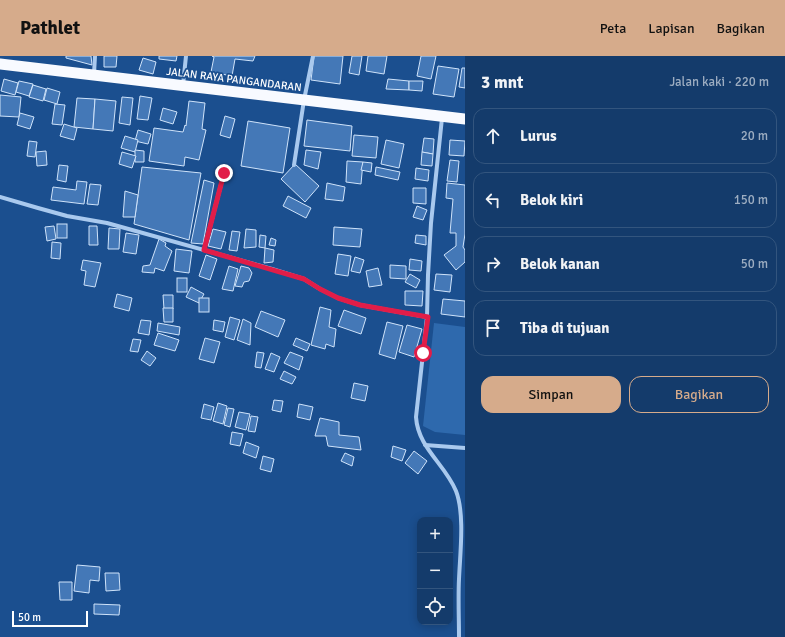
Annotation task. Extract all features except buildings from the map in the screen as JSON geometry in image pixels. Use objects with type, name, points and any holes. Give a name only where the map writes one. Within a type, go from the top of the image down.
[{"type":"highway","name":"JALAN RAYA PANGANDARAN","points":[[0,64],[465,119]]},
{"type":"street","points":[[93,76],[95,56]]},
{"type":"street","points":[[183,85],[186,56]]},
{"type":"street","points":[[294,165],[304,100],[313,56]]},
{"type":"street","points":[[442,116],[431,223],[428,275],[428,317],[416,417],[418,433],[449,479],[456,491],[458,501],[460,512],[459,637]]},
{"type":"street","points":[[204,250],[224,173]]},
{"type":"street","points":[[0,197],[68,216],[106,223],[304,279],[338,298],[360,305],[428,317]]},
{"type":"street","points":[[425,445],[465,448]]},
{"type":"shaded area","points":[[434,323],[465,327],[465,435],[435,432],[423,426]]},
{"type":"route","points":[[224,173],[204,250],[304,279],[338,298],[360,305],[428,317],[423,353]]}]
